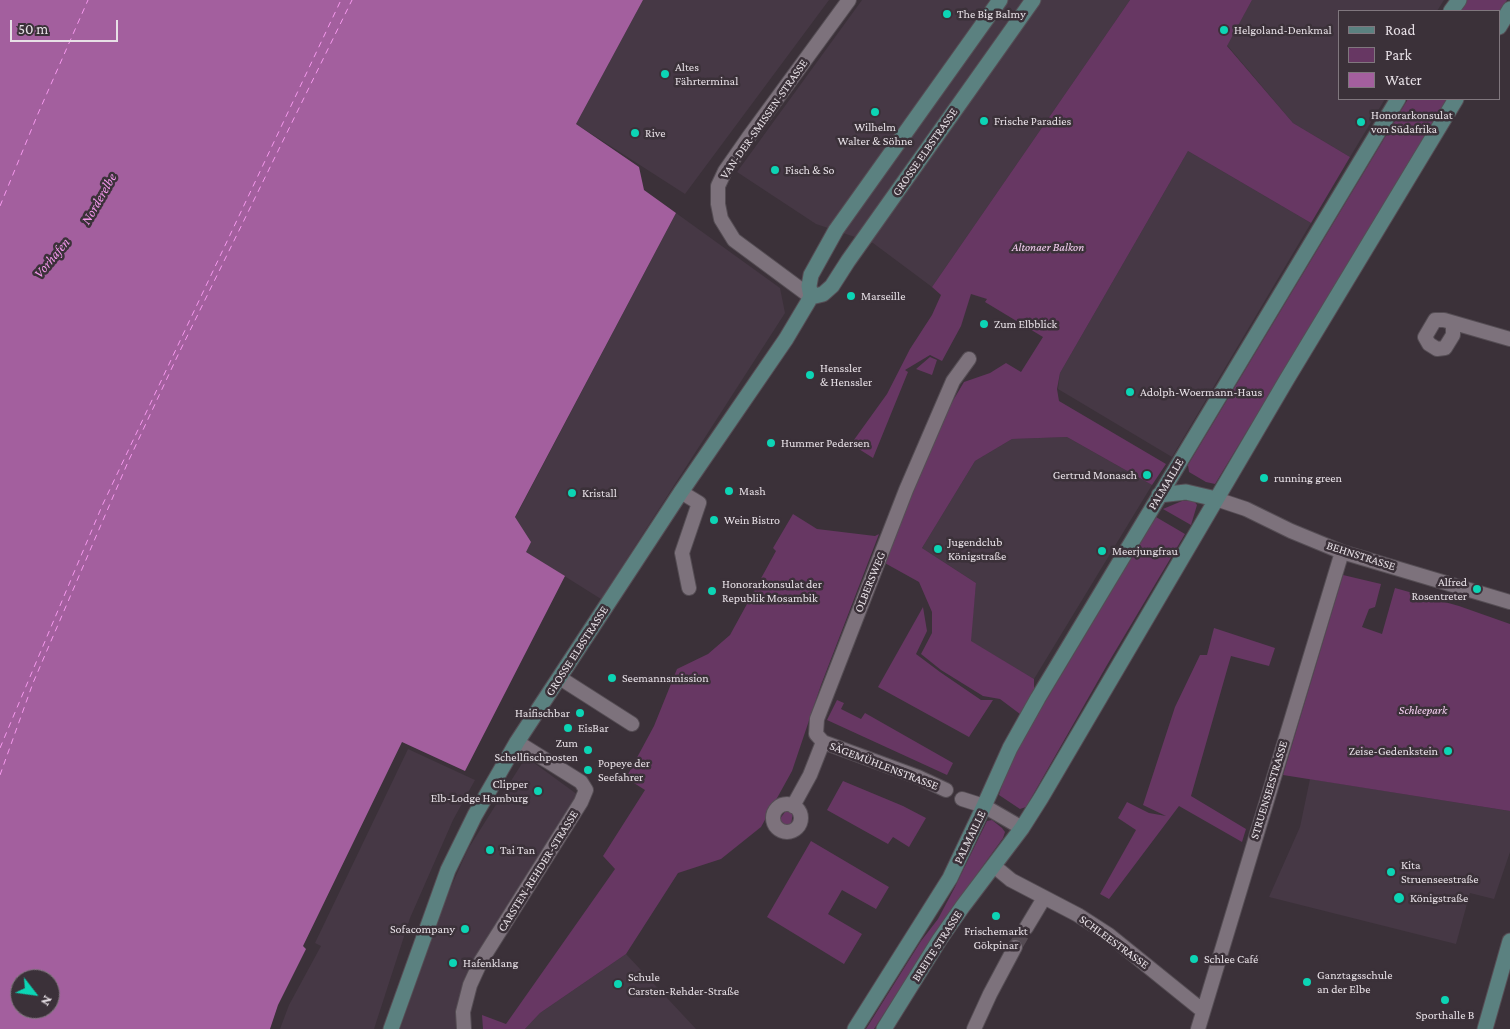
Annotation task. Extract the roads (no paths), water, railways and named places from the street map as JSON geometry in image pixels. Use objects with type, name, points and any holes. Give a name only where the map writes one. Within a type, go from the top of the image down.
[{"type":"main road","name":"GROSSE ELBSTRASSE","points":[[811,297],[808,286],[811,275],[836,230],[1000,0]]},
{"type":"main road","name":"GROSSE ELBSTRASSE","points":[[391,1029],[448,870],[475,815],[517,742],[681,492],[786,339],[811,297],[823,294],[832,286],[853,253],[1033,0]]},
{"type":"main road","points":[[1500,25],[1510,9]]},
{"type":"main road","name":"PALMAILLE","points":[[950,878],[1010,748],[1397,100]]},
{"type":"main road","points":[[994,866],[1041,798],[1216,499],[1455,100]]},
{"type":"main road","points":[[1160,495],[1186,492],[1216,499]]},
{"type":"main road","name":"BREITE STRASSE","points":[[884,1029],[940,939],[994,866]]},
{"type":"main road","name":"BREITE STRASSE","points":[[856,1029],[950,878]]},
{"type":"main road","points":[[1485,1029],[1510,941]]},
{"type":"street","name":"VAN-DER-SMISSEN-STRASSE","points":[[811,297],[734,240],[721,219],[718,204],[718,186],[725,171],[748,138],[849,0]]},
{"type":"street","points":[[1453,323],[1510,339]]},
{"type":"street","name":"OLBERSWEG","points":[[823,742],[816,734],[817,719],[845,644],[906,490],[945,399],[953,381],[969,359]]},
{"type":"street","points":[[681,492],[699,503],[682,552],[689,588]]},
{"type":"street","name":"BEHNSTRASSE","points":[[1216,499],[1246,509],[1291,531],[1342,552],[1510,602]]},
{"type":"street","name":"STRUENSEESTRASSE","points":[[1198,1029],[1342,552]]},
{"type":"street","points":[[560,678],[632,724]]},
{"type":"street","name":"CARSTEN-REHDER-STRASSE","points":[[464,1029],[464,1012],[470,985],[482,961],[577,810],[586,790],[580,782],[517,742]]},
{"type":"street","points":[[793,806],[810,775],[823,742]]},
{"type":"street","name":"SÄGEMÜHLENSTRASSE","points":[[823,742],[910,774],[946,790]]},
{"type":"street","points":[[962,799],[984,806],[1022,828]]},
{"type":"street","name":"SCHLEESTRASSE","points":[[994,866],[1011,880],[1078,915],[1109,935],[1203,1011]]},
{"type":"street","points":[[1026,928],[1044,898]]},
{"type":"street","points":[[974,1029],[1014,947]]},
{"type":"water","points":[[0,0],[643,0],[576,124],[639,167],[644,190],[676,213],[515,517],[531,542],[526,552],[565,576],[465,771],[402,742],[303,946],[306,949],[278,1005],[270,1029],[0,1029]]},
{"type":"tunnel","points":[[1015,947],[1026,928]]},
{"type":"place","name":"The Big Balmy","points":[[947,14]]},
{"type":"place","name":"Helgoland-Denkmal","points":[[1224,30]]},
{"type":"place","name":"Altes Fährterminal","points":[[665,74]]},
{"type":"place","name":"Wilhelm Walter & Söhne","points":[[875,112]]},
{"type":"place","name":"Frische Paradies","points":[[984,121]]},
{"type":"place","name":"Honorarkonsulat von Südafrika","points":[[1361,122]]},
{"type":"place","name":"Rive","points":[[635,133]]},
{"type":"place","name":"Fisch & So","points":[[775,170]]},
{"type":"place","name":"Marseille","points":[[851,296]]},
{"type":"place","name":"Zum Elbblick","points":[[984,324]]},
{"type":"place","name":"Henssler & Henssler","points":[[810,375]]},
{"type":"place","name":"Adolph-Woermann-Haus","points":[[1130,392]]},
{"type":"place","name":"Hummer Pedersen","points":[[771,443]]},
{"type":"place","name":"Gertrud Monasch","points":[[1147,475]]},
{"type":"place","name":"running green","points":[[1264,478]]},
{"type":"place","name":"Mash","points":[[729,491]]},
{"type":"place","name":"Kristall","points":[[572,493]]},
{"type":"place","name":"Wein Bistro","points":[[714,520]]},
{"type":"place","name":"Jugendclub Königstraße","points":[[938,549]]},
{"type":"place","name":"Meerjungfrau","points":[[1102,551]]},
{"type":"place","name":"Alfred Rosentreter","points":[[1477,589]]},
{"type":"place","name":"Honorarkonsulat der Republik Mosambik","points":[[712,591]]},
{"type":"place","name":"Seemannsmission","points":[[612,678]]},
{"type":"place","name":"Haifischbar","points":[[580,713]]},
{"type":"place","name":"EisBar","points":[[568,728]]},
{"type":"place","name":"Zum Schellfischposten","points":[[588,750]]},
{"type":"place","name":"Zeise-Gedenkstein","points":[[1448,751]]},
{"type":"place","name":"Popeye der Seefahrer","points":[[588,770]]},
{"type":"place","name":"Clipper Elb-Lodge Hamburg","points":[[538,791]]},
{"type":"place","name":"Tai Tan","points":[[490,850]]},
{"type":"place","name":"Kita Struenseestraße","points":[[1391,872]]},
{"type":"place","name":"Königstraße","points":[[1399,898]]},
{"type":"place","name":"Frischemarkt Gökpinar","points":[[996,916]]},
{"type":"place","name":"Sofacompany","points":[[465,929]]},
{"type":"place","name":"Schlee Café","points":[[1194,959]]},
{"type":"place","name":"Hafenklang","points":[[453,963]]},
{"type":"place","name":"Ganztagsschule an der Elbe","points":[[1307,982]]},
{"type":"place","name":"Schule Carsten-Rehder-Straße","points":[[618,984]]},
{"type":"place","name":"Sporthalle B","points":[[1445,1000]]},
{"type":"water label","name":"Norderelbe","points":[[99,199]]},
{"type":"water label","name":"Vorhafen","points":[[52,258]]},
{"type":"park label","name":"Altonaer Balkon","points":[[1048,247]]},
{"type":"park label","name":"Schleepark","points":[[1423,710]]}]
